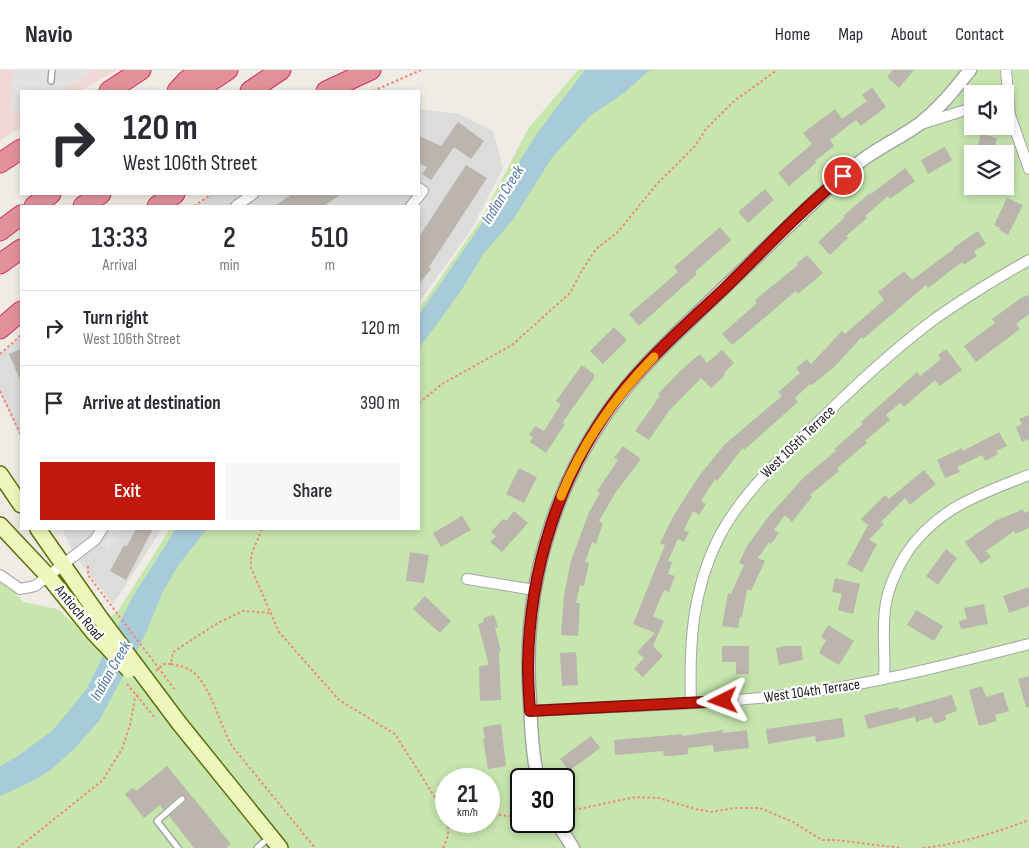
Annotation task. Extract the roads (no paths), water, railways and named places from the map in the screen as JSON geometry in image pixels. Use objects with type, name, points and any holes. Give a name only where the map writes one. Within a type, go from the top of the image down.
[{"type":"highway","points":[[111,90],[141,70]]},
{"type":"highway","points":[[178,90],[186,81],[201,70]]},
{"type":"highway","points":[[198,90],[228,70]]},
{"type":"highway","points":[[251,90],[281,70]]},
{"type":"highway","points":[[325,90],[353,70]]},
{"type":"highway","points":[[326,90],[371,70]]},
{"type":"highway","points":[[0,163],[20,150]]},
{"type":"highway","points":[[35,205],[50,195]]},
{"type":"highway","points":[[84,205],[100,195]]},
{"type":"highway","points":[[158,205],[174,195]]},
{"type":"highway","points":[[0,231],[20,216]]},
{"type":"highway","points":[[0,264],[20,250]]},
{"type":"highway","points":[[0,329],[20,313]]},
{"type":"main road","points":[[0,474],[20,504]]},
{"type":"main road","name":"Antioch Road","points":[[0,525],[48,576],[94,633],[179,723]]},
{"type":"main road","name":"Antioch Road","points":[[39,530],[101,619],[179,723],[280,848]]},
{"type":"street","points":[[535,768],[528,667],[534,590],[550,526],[576,463],[592,435],[636,375],[673,337],[832,185],[865,158],[918,124],[947,99],[970,70]]},
{"type":"street","points":[[1006,70],[1007,85]]},
{"type":"street","points":[[918,124],[964,110]]},
{"type":"street","points":[[1014,126],[1029,169]]},
{"type":"street","points":[[238,205],[252,195]]},
{"type":"street","points":[[412,205],[420,195]]},
{"type":"street","name":"West 105th Terrace","points":[[691,703],[689,659],[692,624],[697,598],[718,538],[732,514],[765,474],[893,352],[936,318],[980,288],[1029,260]]},
{"type":"street","points":[[884,679],[884,617],[886,604],[892,581],[901,562],[914,543],[942,515],[959,504],[1029,475]]},
{"type":"street","points":[[0,575],[20,589],[35,586],[95,540],[101,530]]},
{"type":"street","points":[[467,579],[534,590]]},
{"type":"street","name":"West 104th Terrace","points":[[530,711],[755,699],[804,693],[884,679],[1029,644]]},
{"type":"street","points":[[564,833],[573,848]]},
{"type":"lane","points":[[51,81],[52,70]]},
{"type":"lane","points":[[178,848],[157,821],[182,799]]},
{"type":"lane","points":[[257,848],[264,842]]},
{"type":"water","name":"Indian Creek","points":[[585,70],[650,70],[624,93],[590,116],[551,159],[512,221],[484,253],[459,294],[420,347],[420,314],[485,219],[535,136]]},
{"type":"water","name":"Indian Creek","points":[[175,530],[206,530],[180,563],[163,591],[146,633],[99,721],[73,750],[54,767],[37,779],[0,796],[0,766],[18,756],[52,731],[86,690],[133,596]]}]
